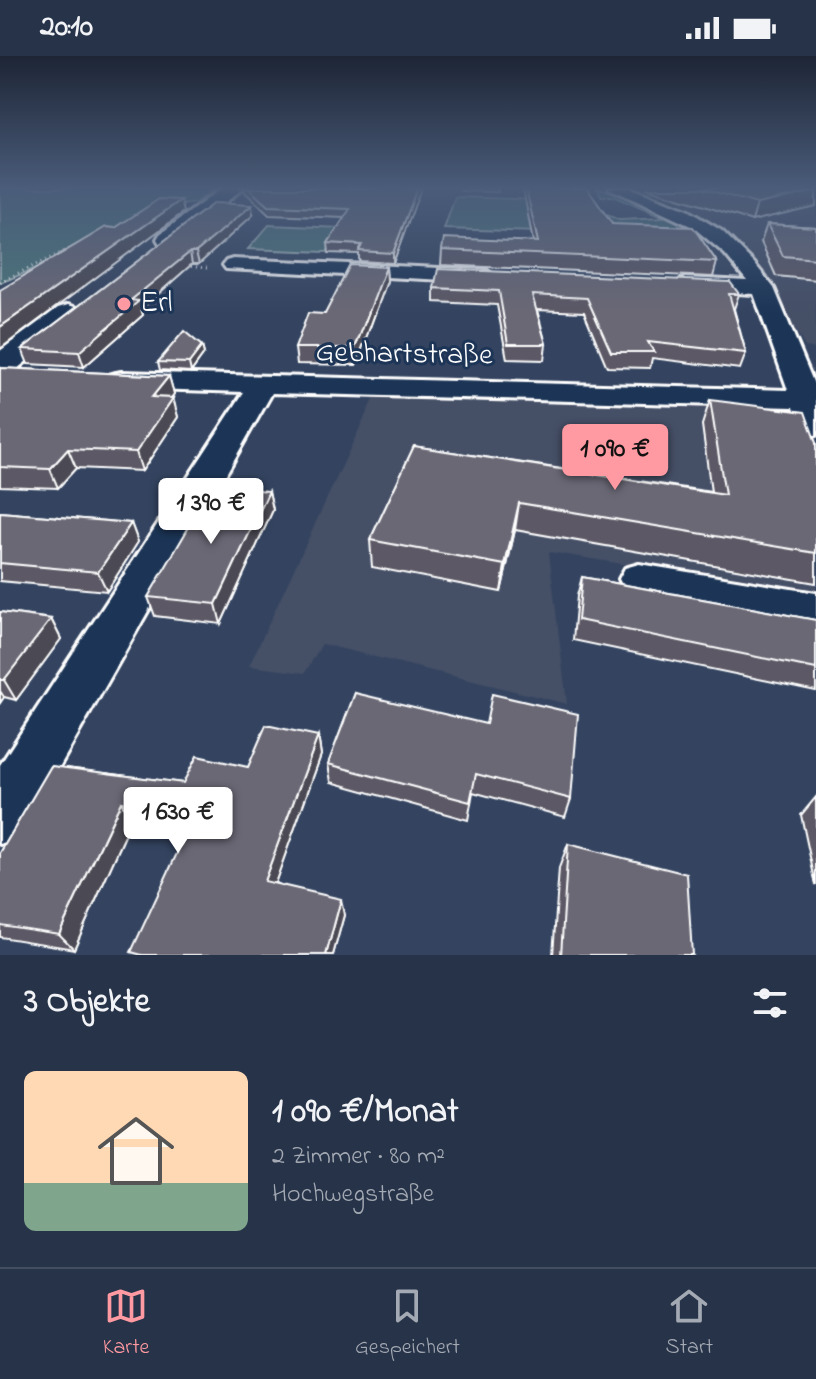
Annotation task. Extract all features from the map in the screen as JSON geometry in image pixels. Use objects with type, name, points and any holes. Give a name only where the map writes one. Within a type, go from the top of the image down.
[{"type":"street","points":[[149,254],[180,230]]},
{"type":"street","points":[[709,230],[750,269],[763,288],[811,412]]},
{"type":"street","points":[[223,266],[508,277]]},
{"type":"street","points":[[668,283],[763,288]]},
{"type":"street","points":[[0,366],[92,296]]},
{"type":"street","points":[[0,374],[30,376]]},
{"type":"street","name":"Gebhartstraße","points":[[91,378],[811,412]]},
{"type":"street","points":[[0,816],[262,386]]},
{"type":"street","points":[[639,579],[816,609]]},
{"type":"path","points":[[0,282],[81,242]]},
{"type":"path","points":[[182,266],[223,266]]},
{"type":"shaded area","points":[[714,230],[816,230],[816,349],[805,347],[772,289]]},
{"type":"shaded area","points":[[374,397],[795,407],[816,460],[816,596],[549,552],[567,704],[322,644],[305,673],[249,666]]},
{"type":"green space","points":[[0,230],[113,230],[44,265],[0,283]]},
{"type":"green space","points":[[265,230],[341,230],[327,252],[248,249]]},
{"type":"green space","points":[[475,230],[699,230],[707,237]]},
{"type":"building","points":[[101,230],[138,230],[0,327],[0,290]]},
{"type":"building","points":[[179,230],[222,230],[131,300],[139,301],[79,352],[22,349]]},
{"type":"building","points":[[336,230],[402,230],[393,253],[359,251],[362,245],[328,243]]},
{"type":"building","points":[[535,230],[695,230],[717,262],[442,250],[444,238],[538,242]]},
{"type":"building","points":[[770,230],[816,230],[816,259],[783,256]]},
{"type":"building","points":[[350,265],[386,267],[355,348],[295,348],[308,313],[325,314]]},
{"type":"building","points":[[438,269],[730,282],[739,294],[729,294],[746,353],[648,342],[654,352],[611,352],[587,298],[532,295],[546,344],[508,344],[499,291],[434,288]]},
{"type":"building","points":[[184,331],[202,346],[189,363],[158,362]]},
{"type":"building","points":[[0,368],[169,376],[152,397],[173,398],[136,452],[68,449],[50,469],[0,467]]},
{"type":"building","points":[[710,400],[805,412],[816,443],[816,553],[519,503],[505,565],[370,540],[414,446],[725,495]]},
{"type":"building","points":[[213,486],[269,491],[216,604],[148,597]]},
{"type":"building","points":[[0,512],[131,523],[98,572],[0,563]]},
{"type":"building","points":[[582,577],[816,620],[816,669],[578,620]]},
{"type":"building","points":[[0,612],[51,619],[4,680],[0,680]]},
{"type":"building","points":[[355,693],[486,724],[492,694],[578,714],[571,799],[476,774],[470,802],[328,764]]},
{"type":"building","points":[[266,725],[318,736],[264,881],[341,899],[326,955],[142,955],[131,952],[193,819],[121,802],[59,934],[0,925],[0,853],[51,766],[183,783],[197,756],[248,767]]},
{"type":"building","points":[[568,844],[687,874],[692,955],[561,955]]},
{"type":"place","name":"Erl","points":[[124,304]]}]
